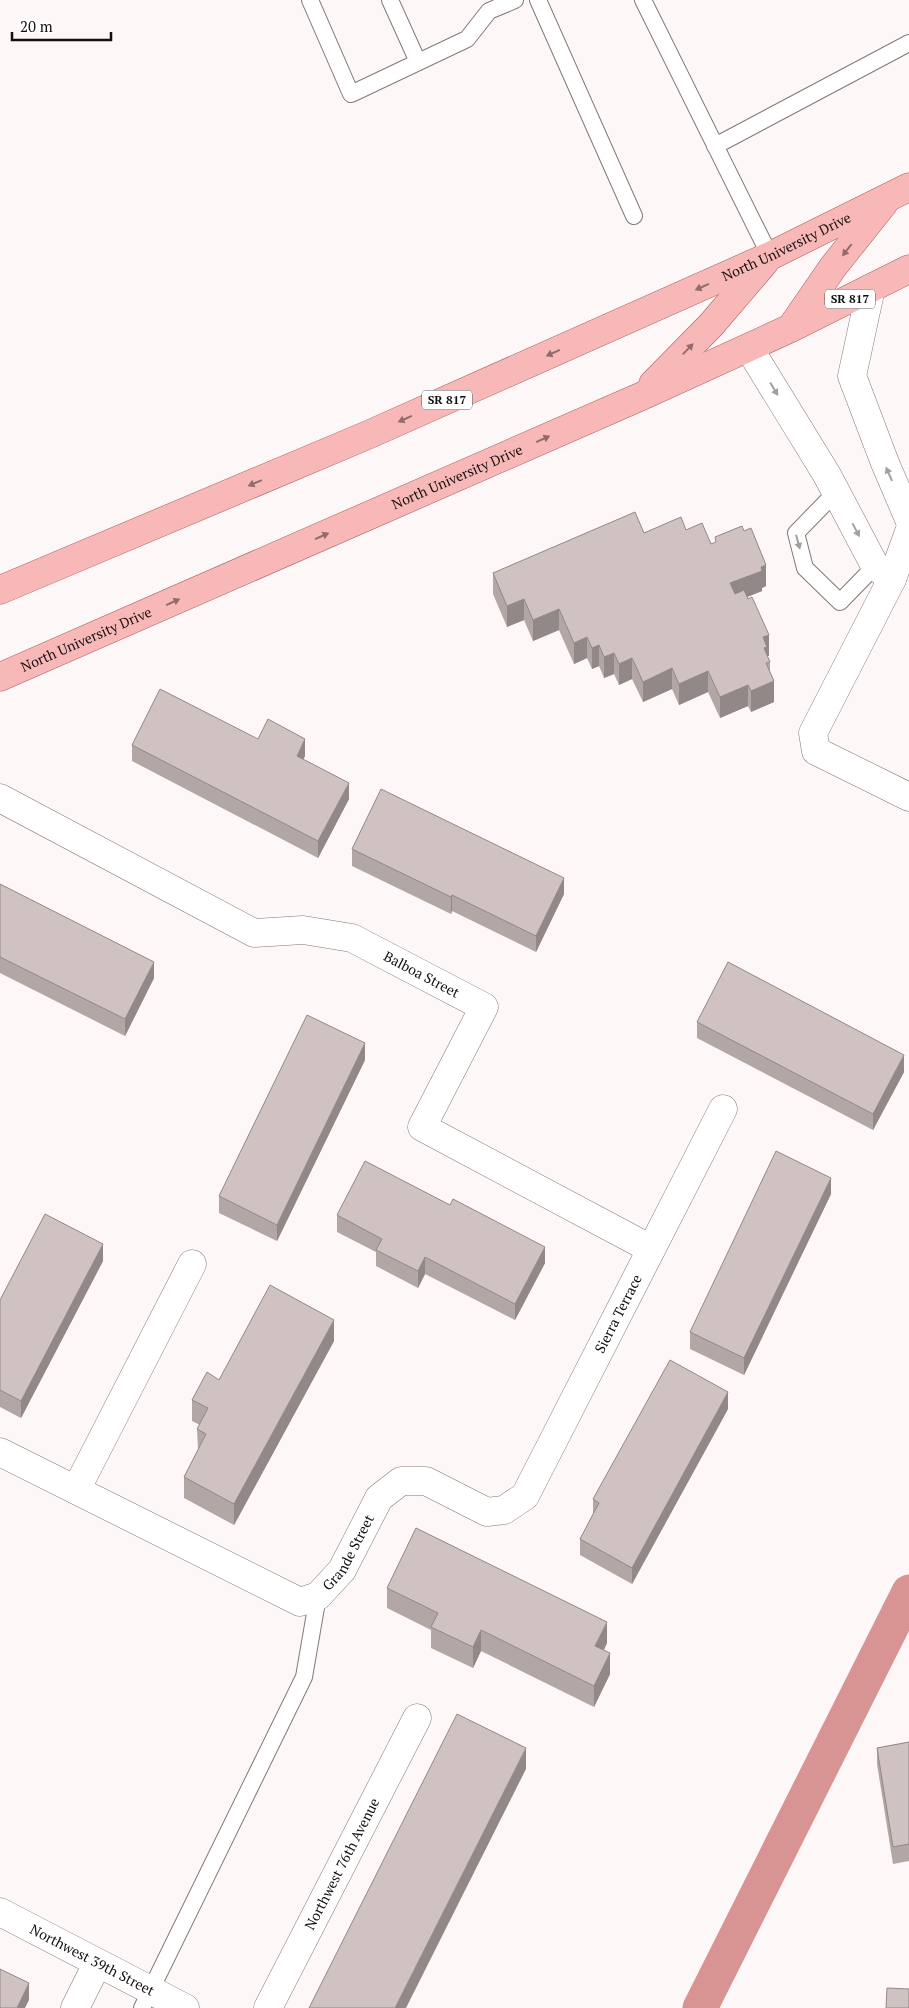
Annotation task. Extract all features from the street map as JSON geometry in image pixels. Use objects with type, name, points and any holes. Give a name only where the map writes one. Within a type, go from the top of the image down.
[{"type":"main road","name":"North University Drive","points":[[0,590],[370,434],[770,256],[898,193]]},
{"type":"main road","points":[[791,328],[833,267],[898,193]]},
{"type":"main road","points":[[642,396],[711,325],[770,256]]},
{"type":"main road","name":"North University Drive","points":[[0,677],[749,348],[909,269]]},
{"type":"street","points":[[871,288],[852,376],[884,463],[909,519]]},
{"type":"street","points":[[749,348],[884,573]]},
{"type":"street","points":[[909,532],[884,573],[813,732],[816,751],[909,797]]},
{"type":"street","name":"Balboa Street","points":[[0,798],[254,933],[303,930],[352,938],[484,1007],[422,1127],[652,1249]]},
{"type":"street","name":"Sierra Terrace","points":[[504,1510],[525,1496],[723,1108]]},
{"type":"street","points":[[76,1490],[192,1264]]},
{"type":"street","name":"Grande Street","points":[[0,1452],[300,1602],[318,1596],[342,1570],[379,1498],[401,1481],[426,1481],[487,1512],[504,1510]]},
{"type":"street","name":"Northwest 76th Avenue","points":[[268,2008],[417,1718]]},
{"type":"street","name":"Northwest 39th Street","points":[[0,1912],[97,1964],[146,2000],[184,2008]]},
{"type":"street","points":[[74,2008],[97,1964]]},
{"type":"lane","points":[[310,0],[351,94],[467,39],[487,5],[515,0]]},
{"type":"lane","points":[[390,0],[418,62]]},
{"type":"lane","points":[[538,0],[634,216]]},
{"type":"lane","points":[[643,0],[770,256]]},
{"type":"lane","points":[[715,146],[909,43]]},
{"type":"lane","points":[[836,492],[796,534],[806,568],[840,602],[884,573]]},
{"type":"lane","points":[[146,2000],[304,1677],[318,1596]]},
{"type":"building","points":[[635,512],[644,533],[681,517],[686,530],[702,523],[711,544],[716,542],[715,537],[742,526],[744,531],[751,528],[766,565],[761,567],[762,571],[730,583],[735,594],[744,590],[748,599],[752,597],[769,635],[763,637],[767,647],[764,648],[770,662],[766,663],[774,681],[751,691],[748,685],[720,697],[708,671],[679,684],[672,668],[643,682],[632,658],[619,664],[614,653],[604,657],[599,645],[592,648],[587,637],[574,643],[559,609],[533,620],[524,599],[507,606],[493,573]]},
{"type":"building","points":[[160,689],[258,739],[268,719],[305,739],[297,756],[349,783],[318,841],[132,745]]},
{"type":"building","points":[[381,789],[564,878],[536,936],[352,849]]},
{"type":"building","points":[[0,884],[154,962],[125,1019],[0,957]]},
{"type":"building","points":[[728,962],[904,1055],[873,1114],[697,1022]]},
{"type":"building","points":[[307,1015],[365,1043],[277,1225],[219,1196]]},
{"type":"building","points":[[776,1151],[831,1178],[744,1358],[690,1332]]},
{"type":"building","points":[[365,1161],[450,1205],[453,1199],[545,1247],[515,1304],[425,1257],[418,1271],[376,1250],[382,1239],[337,1215]]},
{"type":"building","points":[[45,1214],[103,1244],[21,1401],[0,1390],[0,1300]]},
{"type":"building","points":[[270,1285],[334,1320],[234,1504],[184,1477],[206,1434],[197,1429],[208,1408],[192,1400],[207,1372],[219,1380]]},
{"type":"building","points":[[670,1360],[728,1392],[632,1568],[580,1539],[599,1503],[593,1499]]},
{"type":"building","points":[[416,1528],[607,1622],[595,1646],[610,1653],[594,1686],[481,1630],[473,1647],[431,1627],[438,1613],[387,1588]]},
{"type":"building","points":[[457,1714],[526,1748],[395,2008],[309,2008]]},
{"type":"building","points":[[909,1742],[909,1844],[893,1847],[877,1748]]},
{"type":"building","points":[[0,1969],[29,1983],[17,2008],[0,2008]]},
{"type":"building","points":[[887,1988],[909,1989],[909,2008],[886,2008]]},
{"type":"waterway","points":[[700,2008],[909,1592]]}]
